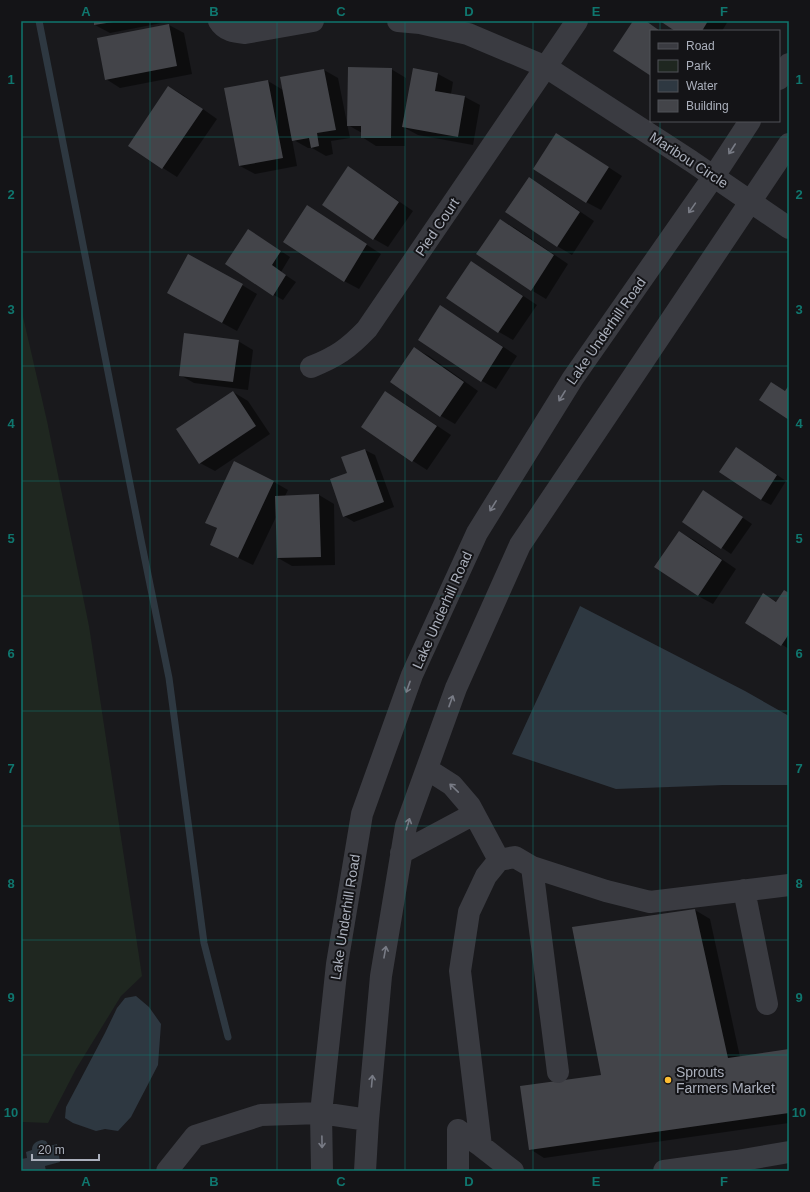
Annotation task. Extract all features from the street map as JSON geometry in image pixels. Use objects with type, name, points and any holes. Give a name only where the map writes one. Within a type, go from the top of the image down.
[{"type":"street","points":[[219,21],[227,29],[236,32],[245,32],[312,21]]},
{"type":"street","name":"Maribou Circle","points":[[398,21],[420,23],[468,34],[546,67],[714,176],[789,228]]},
{"type":"street","points":[[546,67],[577,21]]},
{"type":"street","points":[[780,78],[789,64]]},
{"type":"street","name":"Pied Court","points":[[311,367],[338,355],[354,343],[367,329],[546,67]]},
{"type":"street","name":"Lake Underhill Road","points":[[322,1171],[321,1113],[337,964],[362,814],[412,676],[477,533],[573,378],[714,176],[749,122]]},
{"type":"street","points":[[365,1171],[380,976],[406,826],[456,688],[520,545],[789,144]]},
{"type":"street","points":[[427,770],[452,785],[470,806],[498,860]]},
{"type":"street","points":[[402,853],[474,814]]},
{"type":"street","points":[[481,1146],[460,971],[469,912],[486,876],[498,860],[515,857],[532,867],[606,891],[650,902],[789,885]]},
{"type":"street","points":[[532,867],[558,1072]]},
{"type":"street","points":[[744,890],[767,1004]]},
{"type":"street","points":[[167,1171],[195,1136],[261,1115],[321,1113],[368,1120]]},
{"type":"street","points":[[458,1171],[458,1130],[513,1171]]},
{"type":"street","points":[[664,1171],[789,1152]]},
{"type":"green space","points":[[21,308],[47,421],[89,626],[142,976],[121,996],[76,1069],[48,1123],[23,1122],[21,1124]]},
{"type":"water","points":[[580,606],[745,691],[789,716],[789,785],[723,785],[616,789],[512,754]]},
{"type":"water","points":[[136,996],[149,1007],[161,1024],[158,1065],[131,1117],[118,1131],[105,1129],[96,1131],[73,1123],[65,1118],[66,1107],[117,1008],[125,998]]},
{"type":"water","points":[[42,1140],[46,1141],[49,1146],[57,1144],[60,1162],[45,1166],[46,1171],[21,1171],[21,1159],[27,1158],[26,1152],[32,1150],[35,1143]]},
{"type":"building","points":[[94,21],[113,21],[113,22],[94,25]]},
{"type":"building","points":[[633,21],[646,21],[659,30],[650,30],[650,75],[613,51]]},
{"type":"building","points":[[660,21],[708,21],[703,30],[674,30]]},
{"type":"building","points":[[169,24],[177,66],[105,80],[97,38]]},
{"type":"building","points":[[348,67],[392,68],[391,138],[361,138],[361,126],[347,126]]},
{"type":"building","points":[[413,68],[438,73],[435,91],[465,96],[458,137],[402,127]]},
{"type":"building","points":[[324,69],[336,130],[317,133],[319,146],[311,148],[309,138],[292,141],[280,77]]},
{"type":"building","points":[[268,80],[283,158],[239,166],[224,88]]},
{"type":"building","points":[[168,86],[203,109],[162,169],[128,146]]},
{"type":"building","points":[[556,133],[609,167],[586,203],[533,169]]},
{"type":"building","points":[[348,166],[399,202],[373,240],[322,205]]},
{"type":"building","points":[[529,177],[580,212],[557,247],[505,212]]},
{"type":"building","points":[[307,205],[367,244],[344,282],[283,242]]},
{"type":"building","points":[[500,219],[554,255],[531,291],[476,254]]},
{"type":"building","points":[[248,229],[281,251],[272,265],[286,275],[273,296],[225,264]]},
{"type":"building","points":[[188,254],[243,284],[222,323],[167,293]]},
{"type":"building","points":[[471,261],[523,296],[498,333],[446,298]]},
{"type":"building","points":[[440,305],[503,347],[481,382],[418,340]]},
{"type":"building","points":[[184,333],[239,340],[233,382],[179,376]]},
{"type":"building","points":[[414,347],[464,382],[440,417],[390,382]]},
{"type":"building","points":[[771,382],[785,391],[789,385],[789,420],[759,400]]},
{"type":"building","points":[[233,391],[256,426],[199,464],[176,429]]},
{"type":"building","points":[[385,391],[437,426],[412,462],[361,427]]},
{"type":"building","points":[[736,447],[777,475],[761,500],[719,472]]},
{"type":"building","points":[[365,449],[384,502],[343,517],[330,479],[347,473],[341,457]]},
{"type":"building","points":[[234,461],[274,481],[238,558],[210,545],[217,528],[205,523]]},
{"type":"building","points":[[703,490],[743,517],[721,549],[682,522]]},
{"type":"building","points":[[319,494],[321,557],[277,558],[275,496]]},
{"type":"building","points":[[679,531],[722,560],[698,596],[654,567]]},
{"type":"building","points":[[784,590],[789,593],[789,634],[781,646],[745,623],[763,593],[776,602]]},
{"type":"building","points":[[695,909],[728,1058],[789,1049],[789,1113],[529,1150],[520,1086],[601,1075],[572,927]]},
{"type":"waterway","points":[[39,21],[169,678],[204,943],[228,1037]]},
{"type":"place","name":"Sprouts Farmers Market","points":[[668,1080]]}]
